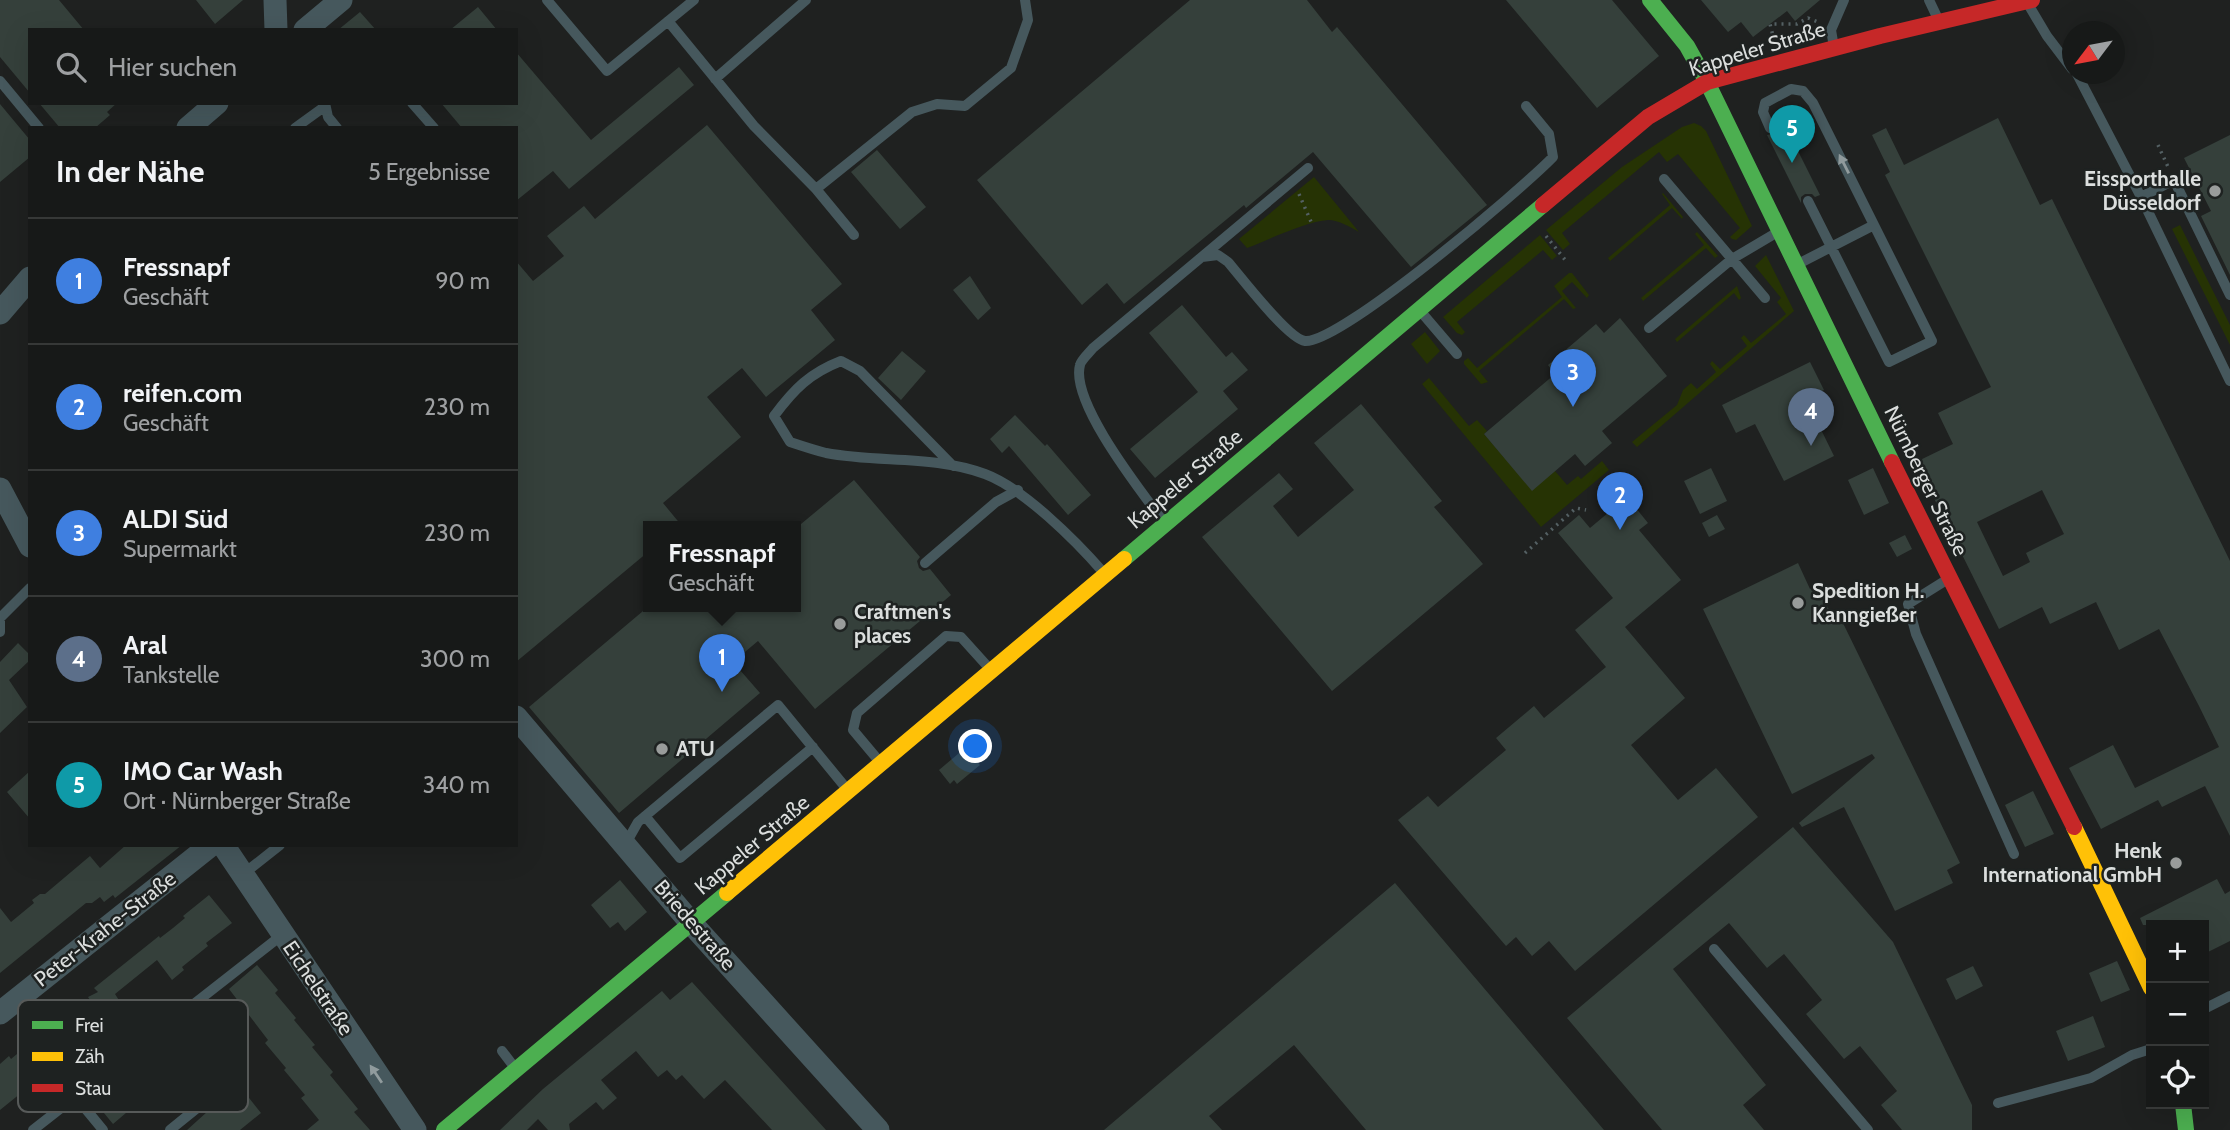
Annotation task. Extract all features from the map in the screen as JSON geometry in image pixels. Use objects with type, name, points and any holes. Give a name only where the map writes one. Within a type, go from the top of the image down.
[{"type":"street","points":[[275,0],[276,28]]},
{"type":"street","points":[[318,26],[341,0]]},
{"type":"street","name":"Nürnberger Straße","points":[[1650,0],[1687,47],[1707,82],[2149,983]]},
{"type":"street","name":"Kappeler Straße","points":[[444,1130],[692,924],[1647,117],[1707,82],[1834,47],[2022,1]]},
{"type":"street","points":[[190,126],[215,105]]},
{"type":"street","points":[[0,313],[28,280]]},
{"type":"street","points":[[0,489],[28,542]]},
{"type":"street","name":"Briedestraße","points":[[518,719],[692,924],[878,1130]]},
{"type":"street","name":"Eichelstraße","points":[[225,847],[415,1130]]},
{"type":"street","name":"Peter-Krahe-Straße","points":[[0,1013],[225,847]]},
{"type":"street","points":[[2184,1109],[2186,1130]]},
{"type":"lane","points":[[547,0],[607,71],[694,0]]},
{"type":"lane","points":[[715,79],[806,0]]},
{"type":"lane","points":[[816,189],[912,112],[937,104],[965,106],[1011,68],[1028,20],[1025,0]]},
{"type":"lane","points":[[1834,47],[1831,30],[1844,0]]},
{"type":"lane","points":[[1930,0],[1940,22]]},
{"type":"lane","name":"Kappeler Straße","points":[[2022,1],[2062,55]]},
{"type":"lane","points":[[668,21],[754,126],[816,189],[853,235]]},
{"type":"lane","points":[[0,81],[37,126]]},
{"type":"lane","points":[[2082,84],[2141,197],[2230,381]]},
{"type":"lane","points":[[1770,128],[1763,112],[1765,103],[1791,89],[1803,91],[1813,103],[1932,341],[1889,362],[1808,201]]},
{"type":"lane","points":[[298,126],[324,105],[336,126]]},
{"type":"lane","points":[[414,105],[432,126]]},
{"type":"lane","points":[[1202,257],[1218,255],[1228,262],[1290,333],[1303,341],[1319,340],[1413,276],[1529,182],[1553,157],[1549,134],[1526,106]]},
{"type":"lane","points":[[1164,523],[1099,428],[1080,386],[1080,364],[1093,348],[1308,168]]},
{"type":"lane","points":[[1664,179],[1765,298]]},
{"type":"lane","points":[[2141,197],[2174,180],[2230,295]]},
{"type":"lane","points":[[1796,265],[1874,225]]},
{"type":"lane","points":[[1649,328],[1732,259],[1778,231]]},
{"type":"lane","points":[[1420,310],[1457,354]]},
{"type":"lane","points":[[953,466],[860,371],[841,361],[820,370],[792,392],[774,416],[790,442],[827,453],[953,466],[985,474],[1018,490],[1105,574]]},
{"type":"lane","points":[[925,563],[996,502],[1018,490]]},
{"type":"lane","points":[[1950,577],[1908,604],[1916,634],[2014,854]]},
{"type":"lane","points":[[0,632],[0,618],[28,590]]},
{"type":"lane","points":[[881,763],[853,730],[857,713],[946,636],[961,637],[991,670]]},
{"type":"lane","points":[[625,845],[638,822],[778,705],[849,790]]},
{"type":"lane","points":[[645,816],[680,858],[813,747]]},
{"type":"lane","points":[[242,875],[277,847]]},
{"type":"lane","points":[[198,1000],[282,935]]},
{"type":"lane","points":[[1714,949],[1868,1130]]},
{"type":"lane","points":[[2209,1006],[2230,996]]},
{"type":"lane","points":[[502,1051],[516,1070]]},
{"type":"lane","points":[[1998,1102],[2091,1078],[2132,1055],[2146,1051]]},
{"type":"lane","points":[[33,1130],[55,1112]]},
{"type":"lane","points":[[88,1112],[103,1130]]},
{"type":"lane","points":[[170,1130],[192,1112]]},
{"type":"path","points":[[1773,36],[1770,24],[1797,23],[1808,18],[1831,30]]},
{"type":"path","points":[[1293,181],[1312,224]]},
{"type":"path","points":[[1529,216],[1566,261]]},
{"type":"path","points":[[1525,553],[1576,508],[1586,510]]},
{"type":"green space","points":[[1694,123],[1706,131],[1752,226],[1736,240],[1730,237],[1740,228],[1678,154],[1667,162],[1659,152],[1562,233],[1570,244],[1563,250],[1546,230],[1622,167],[1682,127]]},
{"type":"green space","points":[[1314,177],[1359,232],[1336,221],[1319,221],[1247,248],[1239,239]]},
{"type":"green space","points":[[1663,193],[1682,219],[1672,208],[1610,261],[1608,258],[1670,205]]},
{"type":"green space","points":[[2180,225],[2230,325],[2230,345],[2172,229]]},
{"type":"green space","points":[[1697,232],[1718,256],[1715,258],[1706,248],[1643,301],[1641,298],[1704,245],[1695,234]]},
{"type":"green space","points":[[1540,235],[1557,256],[1552,260],[1543,250],[1457,322],[1465,332],[1462,335],[1457,333],[1443,317]]},
{"type":"green space","points":[[1766,255],[1794,311],[1637,447],[1632,442],[1677,405],[1683,390],[1691,383],[1697,389],[1716,372],[1710,364],[1712,361],[1720,369],[1747,346],[1741,338],[1744,335],[1751,343],[1786,314],[1777,302],[1781,298],[1755,266]]},
{"type":"green space","points":[[1572,273],[1589,295],[1587,298],[1572,282],[1562,291],[1576,308],[1573,309],[1564,299],[1479,371],[1488,382],[1481,384],[1464,361],[1468,358],[1477,368],[1562,297],[1554,286]]},
{"type":"green space","points":[[1737,286],[1741,298],[1739,300],[1734,293],[1677,342],[1675,339]]},
{"type":"green space","points":[[1425,332],[1440,351],[1427,364],[1411,344]]},
{"type":"green space","points":[[1429,378],[1469,426],[1477,420],[1487,431],[1484,434],[1532,490],[1555,471],[1567,485],[1578,476],[1581,479],[1602,461],[1609,470],[1541,527],[1422,384]]},
{"type":"building","points":[[0,0],[59,0],[82,28],[28,28],[28,91],[0,57]]},
{"type":"building","points":[[196,0],[243,0],[215,24]]},
{"type":"building","points":[[1190,0],[1307,0],[1332,32],[1337,27],[1487,205],[1411,267],[1313,152],[1124,304],[1107,283],[1082,305],[977,180]]},
{"type":"building","points":[[1506,0],[1612,0],[1659,56],[1597,108]]},
{"type":"building","points":[[1701,0],[1820,0],[1795,21],[1787,11],[1753,37],[1741,22],[1728,32]]},
{"type":"building","points":[[478,7],[495,28],[452,28]]},
{"type":"building","points":[[360,12],[374,28],[340,28]]},
{"type":"building","points":[[518,54],[591,140],[679,67],[694,85],[569,189],[553,171],[518,199],[518,126],[460,126],[443,105],[518,105]]},
{"type":"building","points":[[0,104],[28,138],[28,159],[0,182]]},
{"type":"building","points":[[41,105],[115,105],[107,112],[110,115],[97,126],[58,126]]},
{"type":"building","points":[[1998,118],[2040,205],[2052,199],[2230,561],[2230,836],[2205,786],[2162,807],[2158,800],[2101,829],[2069,768],[2113,745],[2135,788],[2219,747],[2199,706],[2159,629],[2119,650],[2096,602],[2050,624],[2042,607],[1999,629],[1916,462],[1953,444],[1938,413],[1991,387],[1885,175],[1890,172],[1872,135],[1886,128],[1904,165]],"holes":[[[2042,490],[2064,534],[2026,553],[2030,562],[2003,576],[1977,522]]]},
{"type":"building","points":[[1783,121],[1820,195],[1815,197],[1805,194],[1801,197],[1801,203],[1767,135],[1776,133],[1777,124]]},
{"type":"building","points":[[707,125],[842,284],[811,310],[835,340],[766,397],[742,368],[707,397],[741,437],[663,503],[678,521],[643,521],[643,556],[518,660],[518,263],[533,281],[564,256],[547,236],[584,206],[595,219]]},
{"type":"building","name":"Eissporthalle Düsseldorf","points":[[2230,135],[2230,275],[2201,216],[2211,211],[2184,158]]},
{"type":"building","points":[[877,150],[926,207],[900,229],[851,172]]},
{"type":"building","points":[[970,276],[991,308],[978,320],[953,290]]},
{"type":"building","points":[[1182,305],[1226,357],[1232,352],[1248,370],[1223,391],[1238,409],[1155,478],[1130,449],[1198,392],[1149,333]]},
{"type":"building","points":[[1620,318],[1667,376],[1602,431],[1612,443],[1585,466],[1575,454],[1532,491],[1484,434],[1555,374],[1548,365],[1596,324],[1604,333]]},
{"type":"building","points":[[902,351],[926,371],[901,400],[878,378]]},
{"type":"building","points":[[1810,362],[1824,390],[1806,399],[1834,456],[1784,481],[1755,424],[1736,433],[1722,405]]},
{"type":"building","points":[[1361,404],[1442,501],[1434,507],[1483,564],[1332,691],[1202,537],[1279,473],[1293,489],[1273,506],[1298,537],[1354,490],[1314,443]]},
{"type":"building","points":[[1015,415],[1045,446],[1047,444],[1091,495],[1068,515],[1009,446],[1002,453],[990,439]]},
{"type":"building","points":[[1711,468],[1727,501],[1700,514],[1684,481]]},
{"type":"building","points":[[1873,468],[1889,503],[1864,515],[1848,480]]},
{"type":"building","points":[[854,480],[920,557],[917,561],[919,568],[923,571],[930,569],[951,595],[815,709],[758,641],[733,662],[760,693],[619,813],[529,707],[643,611],[801,612],[801,524]]},
{"type":"building","points":[[1627,497],[1648,523],[1639,530],[1681,580],[1625,627],[1685,698],[1631,745],[1678,800],[1716,768],[1758,817],[1575,971],[1549,941],[1532,956],[1516,937],[1506,946],[1398,820],[1428,796],[1438,807],[1506,750],[1496,738],[1534,706],[1544,718],[1606,667],[1575,630],[1613,598],[1558,533],[1579,515],[1590,528]]},
{"type":"building","points":[[1717,515],[1725,529],[1709,537],[1702,523]]},
{"type":"building","points":[[1905,535],[1912,549],[1897,557],[1889,543]]},
{"type":"building","points":[[1798,563],[1810,589],[1817,585],[1835,622],[1841,619],[1960,863],[1947,870],[1953,883],[1895,911],[1844,807],[1802,827],[1799,823],[1875,758],[1872,754],[1792,794],[1703,609]]},
{"type":"building","points":[[18,643],[28,653],[28,662],[9,680],[27,707],[0,733],[0,662]]},
{"type":"building","points":[[965,748],[980,765],[957,784],[954,780],[950,784],[939,770]]},
{"type":"building","points":[[28,773],[28,817],[7,792]]},
{"type":"building","points":[[2033,791],[2054,834],[2025,847],[2005,805]]},
{"type":"building","points":[[1793,827],[1893,942],[1972,1105],[1972,1130],[1902,1130],[1881,1105],[1897,1091],[1860,1046],[1844,1059],[1806,1014],[1822,1000],[1784,954],[1767,968],[1729,923],[1673,969],[1766,1085],[1743,1105],[1764,1130],[1662,1130],[1567,1018]]},
{"type":"building","points":[[124,847],[179,847],[115,898],[113,895],[104,902],[100,897],[92,903],[86,903],[0,973],[0,908],[11,922],[34,903],[32,900],[45,894],[90,856],[100,868]]},
{"type":"building","points":[[2217,879],[2225,894],[2230,891],[2230,941],[2209,952],[2209,920],[2146,920],[2146,925],[2143,925],[2140,918]]},
{"type":"building","points":[[620,880],[647,912],[625,931],[618,922],[610,928],[591,905]]},
{"type":"building","points":[[1395,883],[1604,1130],[1366,1130],[1294,1045],[1209,1116],[1222,1130],[1104,1130]]},
{"type":"building","points":[[209,895],[232,923],[206,943],[208,946],[182,967],[184,970],[172,980],[157,960],[115,994],[119,1000],[90,1000],[88,997],[98,992],[94,988],[173,928],[185,918],[183,916]]},
{"type":"building","points":[[2117,961],[2130,990],[2101,1002],[2089,973]]},
{"type":"building","points":[[257,965],[278,990],[275,993],[315,1045],[312,1047],[333,1072],[330,1075],[358,1109],[354,1112],[370,1130],[307,1130],[319,1120],[301,1098],[305,1095],[265,1043],[268,1040],[248,1014],[248,1000],[237,1000],[229,989]]},
{"type":"building","points":[[1973,966],[1983,986],[1956,1000],[1946,979]]},
{"type":"building","points":[[692,982],[826,1130],[772,1130],[725,1080],[704,1099],[682,1075],[676,1080],[667,1070],[658,1077],[636,1051],[601,1080],[617,1098],[603,1110],[596,1102],[569,1124],[570,1130],[548,1130],[538,1119],[527,1130],[500,1130],[543,1089],[662,991],[670,1000]]},
{"type":"building","points":[[2093,1016],[2105,1047],[2068,1061],[2056,1031]]},
{"type":"building","points":[[18,1053],[18,1095],[0,1110],[0,1064],[9,1056],[11,1059]]},
{"type":"building","points":[[248,1097],[261,1113],[240,1130],[187,1130],[207,1112],[248,1112]]},
{"type":"building","points":[[103,1112],[127,1112],[113,1124]]},
{"type":"traffic: fast","points":[[1650,0],[1687,46],[1707,82],[1892,462]]},
{"type":"traffic: fast","points":[[1124,559],[1543,205]]},
{"type":"traffic: fast","points":[[444,1130],[727,893]]},
{"type":"traffic: fast","points":[[2184,1109],[2186,1130]]},
{"type":"traffic: slow","points":[[727,893],[1124,559]]},
{"type":"traffic: slow","points":[[2074,827],[2149,983]]},
{"type":"traffic: jam","points":[[1543,205],[1648,117],[1707,82],[1880,36],[2032,0]]},
{"type":"traffic: jam","points":[[1892,462],[2074,827]]},
{"type":"place","name":"IMO Car Wash","points":[[1792,163]]},
{"type":"place","name":"Eissporthalle Düsseldorf","points":[[2215,191]]},
{"type":"place","name":"ALDI Süd","points":[[1573,407]]},
{"type":"place","name":"Aral","points":[[1811,446]]},
{"type":"place","name":"reifen.com","points":[[1620,530]]},
{"type":"place","name":"Spedition H. Kanngießer","points":[[1798,603]]},
{"type":"place","name":"Craftmen's places","points":[[840,624]]},
{"type":"place","name":"Fressnapf","points":[[722,692]]},
{"type":"place","name":"ATU","points":[[662,749]]},
{"type":"place","name":"Henk International GmbH","points":[[2176,863]]}]
